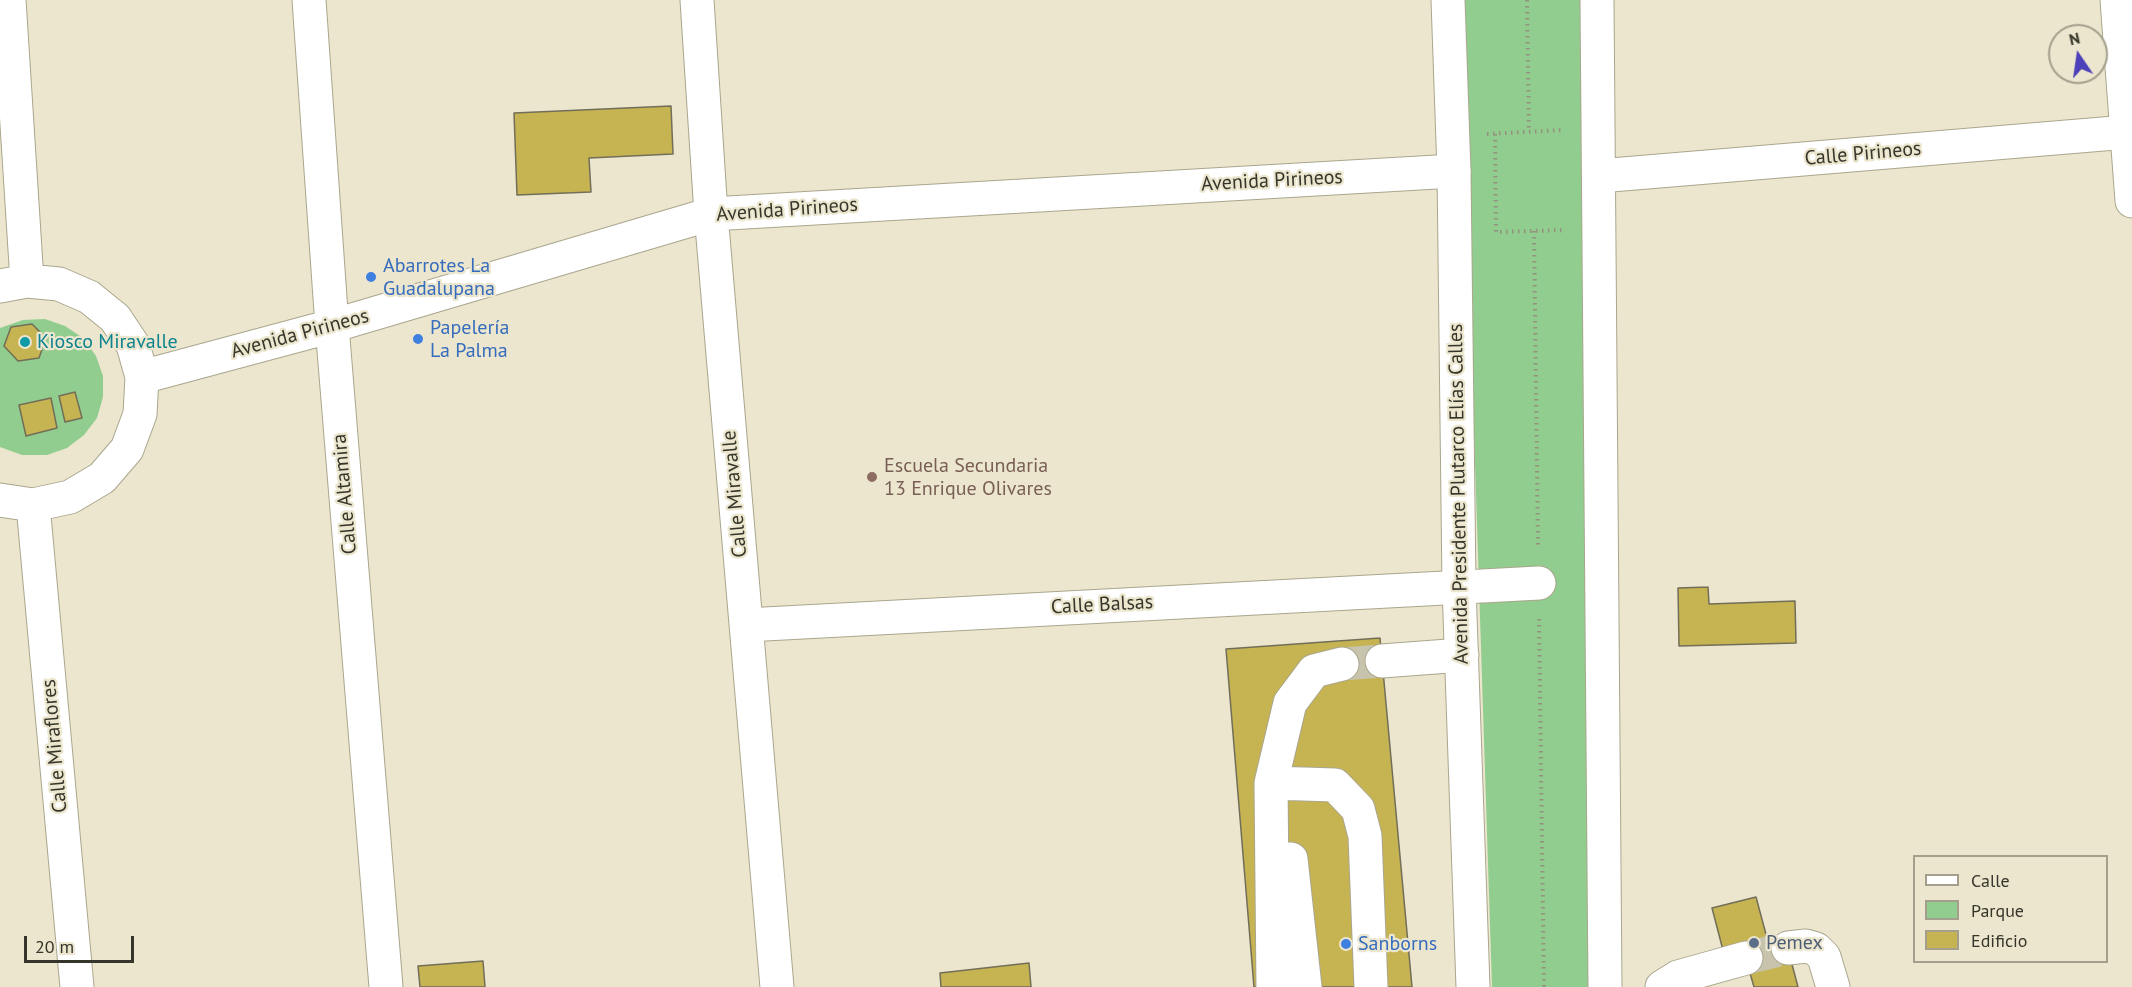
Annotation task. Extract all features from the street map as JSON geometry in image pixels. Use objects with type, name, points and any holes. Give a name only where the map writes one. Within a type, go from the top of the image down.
[{"type":"street","points":[[0,500],[33,505],[70,497],[102,478],[128,449],[140,414],[142,377],[133,345],[115,318],[89,297],[59,284],[13,283],[9,0]]},
{"type":"street","name":"Calle Altamira","points":[[309,0],[332,326],[386,987]]},
{"type":"street","name":"Calle Miravalle","points":[[697,0],[711,214],[777,987]]},
{"type":"street","name":"Avenida Presidente Plutarco Elías Calles","points":[[1449,0],[1454,171],[1459,586],[1473,987]]},
{"type":"street","points":[[1597,0],[1605,987]]},
{"type":"street","points":[[2117,0],[2132,201]]},
{"type":"street","name":"Calle Pirineos","points":[[1599,176],[2127,132]]},
{"type":"street","name":"Avenida Pirineos","points":[[142,377],[332,326],[711,214],[1454,171]]},
{"type":"street","name":"Calle Miraflores","points":[[33,505],[78,987]]},
{"type":"street","name":"Calle Balsas","points":[[746,625],[1539,583]]},
{"type":"street","points":[[1382,661],[1462,655]]},
{"type":"street","points":[[1274,987],[1271,783],[1290,702],[1314,672],[1342,664]]},
{"type":"street","points":[[1271,783],[1335,785],[1358,809],[1365,836],[1371,987]]},
{"type":"street","points":[[1272,825],[1282,832],[1290,849],[1305,987]]},
{"type":"street","points":[[1788,948],[1806,946],[1816,949],[1824,957],[1833,987]]},
{"type":"street","points":[[1662,987],[1678,977],[1746,958]]},
{"type":"path","points":[[1527,0],[1529,132]]},
{"type":"path","points":[[1453,135],[1598,129]]},
{"type":"path","points":[[1495,134],[1496,232],[1578,230]]},
{"type":"green space","points":[[1460,0],[1587,0],[1594,987],[1492,987]]},
{"type":"green space","points":[[45,319],[65,326],[83,338],[96,356],[103,376],[103,397],[97,418],[84,435],[67,448],[47,455],[22,455],[0,447],[0,328],[23,320]]},
{"type":"building","points":[[671,106],[673,154],[589,158],[591,192],[517,195],[514,113]]},
{"type":"building","name":"Kiosco Miravalle","points":[[32,324],[46,338],[39,358],[18,361],[4,346],[11,327]]},
{"type":"building","points":[[75,392],[82,418],[65,422],[59,396]]},
{"type":"building","points":[[51,398],[57,428],[26,436],[19,405]]},
{"type":"building","points":[[1708,587],[1709,604],[1795,601],[1796,643],[1679,646],[1678,588]]},
{"type":"building","points":[[1380,638],[1412,987],[1254,987],[1226,649]]},
{"type":"building","name":"Pemex","points":[[1756,897],[1767,938],[1784,934],[1798,987],[1754,987],[1743,949],[1724,954],[1712,908]]},
{"type":"building","points":[[483,961],[485,987],[420,987],[418,966]]},
{"type":"building","points":[[1029,963],[1031,987],[941,987],[940,973]]},
{"type":"tunnel","points":[[1342,664],[1382,661]]},
{"type":"tunnel","points":[[1746,958],[1788,948]]},
{"type":"place","name":"Abarrotes La Guadalupana","points":[[371,277]]},
{"type":"place","name":"Papelería La Palma","points":[[418,339]]},
{"type":"place","name":"Kiosco Miravalle","points":[[25,342]]},
{"type":"place","name":"Escuela Secundaria 13 Enrique Olivares","points":[[872,477]]},
{"type":"place","name":"Pemex","points":[[1754,943]]},
{"type":"place","name":"Sanborns","points":[[1346,944]]}]
